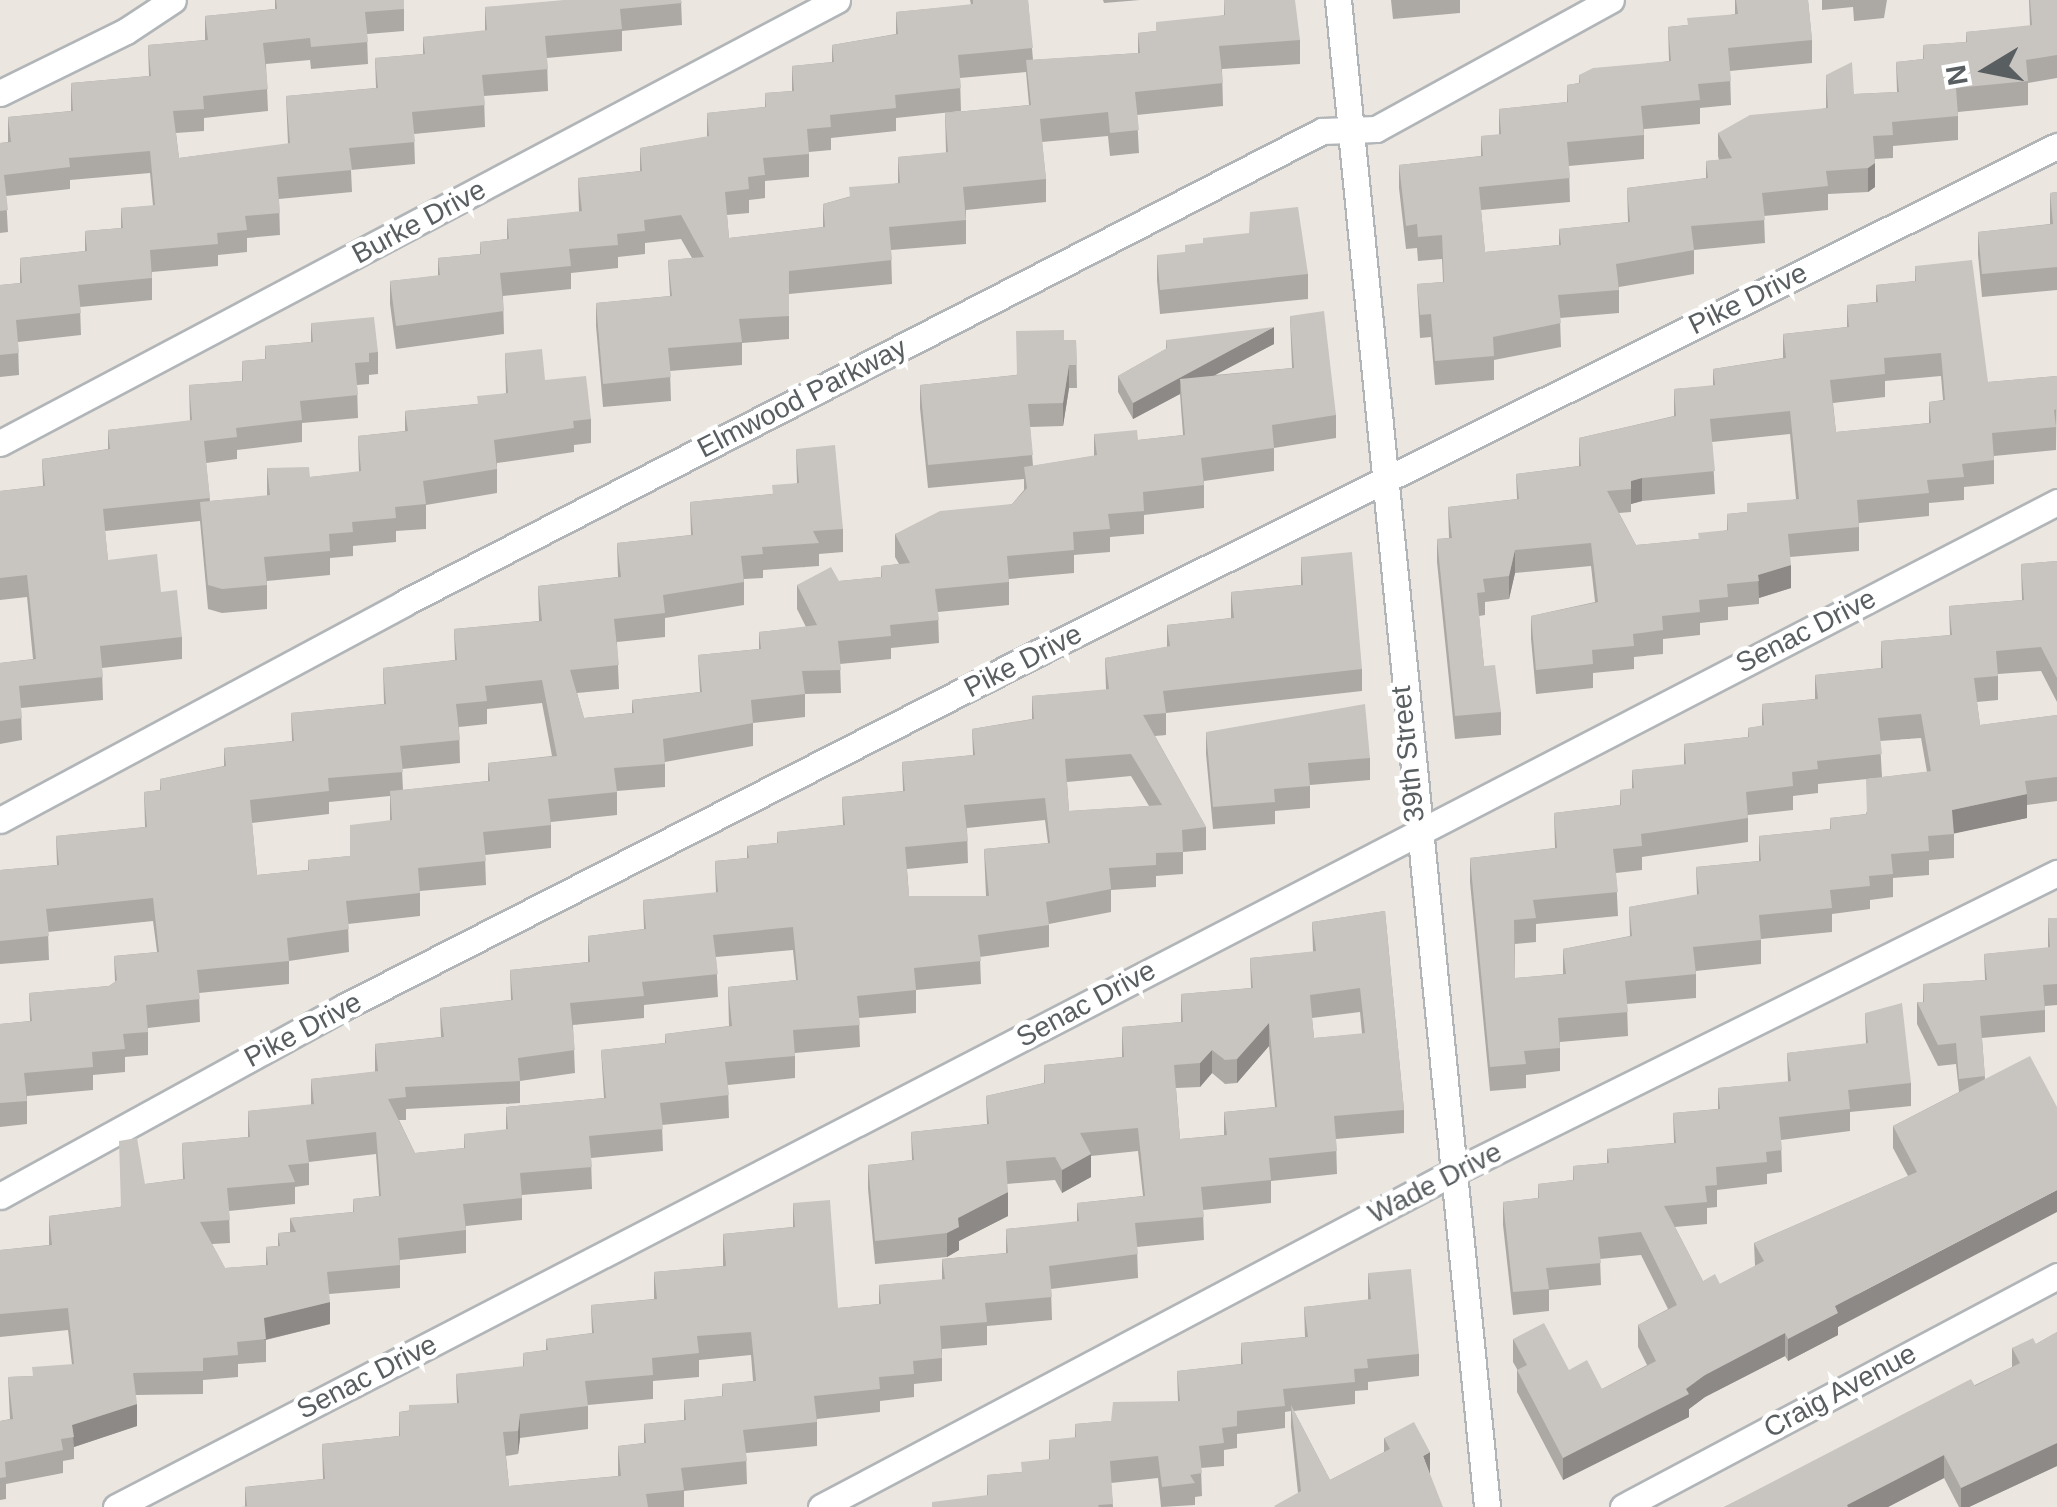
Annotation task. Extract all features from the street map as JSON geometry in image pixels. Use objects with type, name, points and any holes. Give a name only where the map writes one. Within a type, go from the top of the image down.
[{"type":"street","points":[[0,93],[126,32],[173,0]]},
{"type":"street","name":"Burke Drive","points":[[0,443],[836,0]]},
{"type":"street","name":"39th Street","points":[[1338,0],[1416,831],[1487,1507]]},
{"type":"street","name":"Elmwood Parkway","points":[[0,820],[404,603],[1322,130],[1376,129],[1611,0]]},
{"type":"street","name":"Pike Drive","points":[[0,1196],[342,1008],[2057,146]]},
{"type":"street","name":"Senac Drive","points":[[116,1507],[2057,502]]},
{"type":"street","name":"Wade Drive","points":[[821,1507],[1450,1174],[2057,873]]},
{"type":"street","name":"Craig Avenue","points":[[1622,1507],[2057,1276]]},
{"type":"building","points":[[276,0],[404,0],[404,9],[365,12],[368,42],[311,47],[310,38],[263,43],[268,89],[203,96],[204,109],[173,111],[179,158],[290,143],[286,96],[378,88],[375,58],[425,54],[423,37],[487,30],[485,7],[564,0],[682,3],[620,9],[622,29],[545,36],[548,69],[482,75],[485,105],[412,112],[415,142],[349,148],[352,170],[277,177],[280,213],[245,216],[247,230],[217,233],[218,244],[150,250],[152,278],[78,285],[81,313],[16,320],[19,353],[0,355],[0,285],[22,283],[20,258],[87,251],[85,231],[123,228],[121,208],[155,205],[150,151],[69,158],[70,167],[4,175],[8,210],[0,211],[0,143],[11,142],[8,117],[73,111],[71,83],[151,76],[148,45],[208,40],[205,16],[277,9]]},
{"type":"building","points":[[973,0],[1028,0],[1033,48],[958,55],[961,88],[895,95],[896,108],[830,115],[831,127],[807,129],[809,154],[763,158],[765,175],[748,177],[749,189],[725,192],[729,238],[825,227],[823,204],[850,197],[849,187],[900,183],[898,157],[948,152],[945,113],[1031,105],[1026,60],[1140,53],[1138,33],[1156,31],[1156,22],[1225,15],[1224,0],[1295,0],[1300,40],[1219,46],[1223,83],[1135,92],[1139,130],[1110,133],[1108,112],[1040,119],[1046,179],[963,187],[966,220],[889,227],[892,260],[789,271],[789,316],[739,319],[742,342],[668,348],[671,377],[603,384],[596,303],[672,296],[668,260],[704,257],[681,215],[644,220],[645,231],[617,234],[618,245],[569,249],[571,266],[500,273],[504,311],[396,326],[390,281],[440,275],[438,258],[481,254],[480,242],[509,239],[507,219],[582,211],[578,178],[642,171],[640,148],[709,136],[707,113],[766,107],[765,93],[794,91],[792,66],[834,62],[832,45],[898,34],[896,12],[973,4]]},
{"type":"building","points":[[1736,0],[1808,0],[1812,40],[1728,48],[1731,81],[1698,84],[1700,100],[1641,106],[1644,135],[1567,142],[1570,178],[1479,187],[1485,252],[1561,245],[1559,229],[1630,222],[1627,188],[1708,178],[1706,161],[1732,158],[1718,133],[1750,115],[1828,108],[1826,75],[1852,62],[1854,94],[1899,92],[1896,62],[1924,59],[1923,45],[1967,42],[1966,32],[2032,25],[2030,0],[2057,0],[2057,55],[2026,60],[2028,81],[1956,88],[1958,116],[1892,122],[1893,135],[1873,136],[1875,163],[1868,168],[1826,171],[1828,186],[1762,193],[1765,220],[1691,226],[1694,250],[1616,264],[1619,290],[1558,295],[1561,323],[1493,337],[1494,356],[1435,361],[1431,314],[1420,315],[1417,284],[1444,282],[1442,235],[1418,237],[1417,224],[1406,226],[1399,165],[1483,156],[1481,136],[1501,134],[1499,109],[1568,102],[1567,85],[1580,83],[1579,75],[1593,68],[1671,61],[1668,27],[1688,25],[1687,18],[1738,14]]},
{"type":"building","points":[[2057,192],[2057,267],[1982,274],[1978,232],[2053,224],[2050,193]]},
{"type":"building","points":[[1298,207],[1308,274],[1160,290],[1157,255],[1185,252],[1185,245],[1203,243],[1203,238],[1249,233],[1250,212]]},
{"type":"building","points":[[1972,260],[1988,382],[2057,376],[2056,427],[1992,433],[1994,460],[1962,464],[1964,477],[1927,480],[1929,493],[1857,500],[1859,527],[1788,534],[1791,565],[1758,575],[1759,581],[1727,584],[1728,597],[1699,600],[1700,612],[1662,616],[1663,630],[1633,634],[1634,646],[1592,650],[1593,664],[1536,670],[1531,616],[1598,602],[1591,543],[1515,550],[1509,576],[1483,579],[1485,592],[1477,593],[1484,666],[1495,665],[1501,712],[1455,716],[1437,539],[1452,538],[1448,507],[1519,499],[1516,474],[1581,466],[1579,438],[1676,416],[1674,389],[1715,385],[1713,369],[1786,358],[1783,334],[1849,327],[1847,305],[1878,302],[1876,285],[1916,281],[1915,266]],"holes":[[[1941,353],[1945,400],[1929,402],[1931,423],[1836,432],[1830,380],[1885,374],[1884,358]],[[1790,411],[1799,499],[1747,503],[1747,512],[1727,514],[1728,530],[1698,533],[1699,539],[1636,545],[1607,491],[1631,489],[1631,481],[1642,478],[1715,471],[1710,419]]]},
{"type":"building","points":[[1324,311],[1336,415],[1272,425],[1274,448],[1201,458],[1204,485],[1143,492],[1144,511],[1108,514],[1110,529],[1073,532],[1074,550],[1007,556],[1009,582],[935,589],[939,620],[890,625],[891,636],[838,641],[841,670],[802,671],[805,694],[751,700],[753,723],[663,739],[665,764],[614,768],[617,792],[548,799],[551,825],[483,832],[486,861],[418,868],[420,893],[346,901],[349,929],[287,938],[289,961],[197,970],[200,999],[146,1005],[148,1032],[123,1034],[125,1049],[92,1052],[93,1067],[24,1073],[27,1101],[0,1103],[0,1024],[32,1021],[29,993],[109,986],[117,980],[114,956],[159,952],[153,898],[46,909],[49,936],[0,941],[0,870],[59,865],[56,836],[147,827],[144,792],[161,790],[160,779],[226,766],[224,748],[294,741],[291,713],[386,704],[383,668],[457,660],[454,629],[542,621],[538,586],[621,577],[617,543],[693,535],[690,502],[773,494],[772,485],[799,483],[796,449],[835,445],[843,529],[813,531],[819,543],[762,547],[763,554],[741,556],[744,582],[663,595],[665,613],[614,619],[619,665],[570,670],[584,718],[634,713],[632,700],[702,692],[698,655],[761,649],[759,632],[817,625],[797,585],[831,567],[839,581],[882,577],[881,566],[910,563],[895,534],[940,511],[1012,504],[1027,488],[1024,467],[1097,455],[1094,434],[1137,430],[1138,440],[1185,435],[1180,379],[1294,368],[1290,316]],"holes":[[[542,680],[557,756],[488,763],[490,781],[390,791],[392,820],[350,825],[350,856],[308,860],[309,870],[257,875],[250,800],[329,791],[328,778],[403,772],[400,746],[460,740],[456,704],[487,701],[485,686]]]},
{"type":"building","points":[[374,317],[378,352],[369,353],[369,362],[355,363],[358,395],[300,401],[302,420],[236,428],[237,437],[204,441],[210,498],[103,509],[108,560],[157,554],[161,592],[177,590],[182,637],[100,646],[103,677],[19,686],[22,718],[0,721],[0,663],[36,659],[27,575],[0,578],[0,491],[45,486],[42,459],[110,449],[108,430],[192,420],[189,385],[243,381],[242,361],[266,359],[265,346],[313,342],[311,323]]},
{"type":"building","points":[[1274,327],[1133,403],[1118,376],[1167,348],[1166,340]]},
{"type":"building","points":[[1064,330],[1064,340],[1076,340],[1077,365],[1069,365],[1063,403],[1028,404],[1033,455],[928,465],[920,385],[1017,375],[1016,331]]},
{"type":"building","points":[[542,349],[545,380],[586,376],[591,419],[573,421],[574,428],[494,440],[497,469],[423,481],[426,504],[395,507],[396,518],[352,522],[353,532],[329,534],[330,551],[264,557],[267,585],[222,589],[208,585],[200,502],[270,495],[267,468],[309,467],[310,477],[361,471],[358,436],[408,431],[405,411],[478,404],[477,396],[508,393],[505,353]]},
{"type":"building","points":[[1352,552],[1362,669],[1163,691],[1166,713],[1143,715],[1206,827],[1182,830],[1183,852],[1156,853],[1156,865],[1109,868],[1111,889],[1046,902],[1049,925],[978,935],[981,961],[914,968],[916,990],[857,996],[860,1025],[793,1030],[795,1056],[725,1062],[729,1095],[660,1103],[663,1129],[589,1136],[592,1167],[520,1173],[522,1198],[463,1204],[466,1230],[398,1238],[400,1265],[327,1272],[330,1302],[264,1318],[266,1339],[237,1342],[238,1355],[203,1358],[203,1371],[133,1373],[137,1404],[72,1425],[74,1437],[61,1439],[63,1450],[5,1462],[6,1477],[0,1478],[0,1421],[13,1419],[8,1377],[33,1376],[32,1367],[74,1364],[68,1308],[0,1314],[0,1250],[52,1245],[49,1216],[121,1207],[119,1141],[137,1138],[145,1184],[185,1179],[182,1143],[250,1137],[248,1111],[314,1104],[311,1079],[378,1071],[375,1044],[444,1037],[440,1008],[513,1000],[510,970],[590,962],[588,936],[646,929],[643,900],[718,892],[715,861],[749,858],[747,846],[778,843],[777,832],[845,825],[842,797],[905,791],[902,762],[975,755],[972,729],[1034,719],[1032,696],[1109,689],[1105,658],[1170,646],[1167,625],[1234,618],[1231,592],[1303,585],[1301,557]],"holes":[[[1131,754],[1162,805],[1069,811],[1065,759]],[[1045,798],[1050,843],[984,849],[989,896],[909,896],[905,847],[968,841],[964,805]],[[793,927],[798,980],[728,987],[732,1026],[665,1034],[666,1043],[601,1050],[606,1098],[506,1107],[508,1129],[464,1134],[465,1148],[415,1153],[388,1099],[406,1097],[405,1087],[520,1081],[518,1058],[575,1050],[570,1003],[644,996],[642,982],[718,974],[713,935]],[[376,1132],[381,1196],[353,1199],[354,1212],[290,1218],[296,1232],[278,1233],[280,1246],[266,1247],[268,1265],[225,1268],[200,1222],[230,1220],[227,1188],[295,1182],[288,1165],[309,1163],[306,1140]]]},
{"type":"building","points":[[2057,561],[2057,678],[2041,647],[1996,651],[1998,676],[1974,678],[1980,725],[2057,715],[2057,777],[2025,781],[2027,794],[1952,810],[1954,834],[1928,836],[1929,851],[1891,854],[1893,874],[1869,876],[1870,886],[1830,890],[1832,908],[1759,915],[1761,940],[1693,947],[1696,974],[1625,981],[1628,1012],[1558,1018],[1560,1048],[1524,1051],[1526,1064],[1490,1067],[1470,858],[1557,848],[1554,813],[1621,805],[1620,790],[1634,788],[1632,770],[1686,764],[1684,744],[1749,737],[1748,728],[1764,725],[1762,704],[1818,699],[1815,675],[1883,668],[1881,641],[1952,635],[1949,606],[2024,600],[2021,564]],"holes":[[[1921,714],[1931,771],[1866,779],[1867,814],[1830,818],[1831,829],[1759,836],[1761,861],[1696,867],[1699,894],[1629,907],[1632,936],[1563,949],[1566,974],[1515,978],[1514,920],[1536,918],[1533,900],[1618,892],[1613,849],[1642,846],[1641,834],[1748,818],[1746,792],[1793,786],[1792,772],[1818,769],[1817,761],[1882,754],[1878,718]]]},
{"type":"building","points":[[1365,704],[1370,758],[1308,763],[1310,786],[1274,789],[1275,802],[1213,807],[1206,732]]},
{"type":"building","points":[[1385,911],[1404,1110],[1334,1116],[1337,1151],[1269,1158],[1271,1180],[1201,1187],[1204,1217],[1135,1223],[1138,1254],[1049,1266],[1052,1297],[985,1303],[987,1322],[940,1326],[942,1358],[913,1361],[914,1374],[879,1377],[880,1389],[814,1396],[817,1422],[743,1430],[747,1461],[681,1468],[684,1490],[646,1494],[648,1507],[241,1507],[247,1506],[245,1487],[325,1479],[322,1444],[400,1436],[399,1412],[409,1411],[409,1405],[459,1403],[456,1374],[524,1366],[523,1353],[548,1350],[546,1339],[594,1333],[591,1305],[657,1299],[654,1272],[726,1266],[723,1234],[795,1227],[793,1203],[830,1200],[838,1308],[881,1304],[879,1285],[945,1279],[942,1259],[1008,1253],[1006,1229],[1079,1221],[1077,1203],[1145,1196],[1138,1128],[1080,1133],[1091,1154],[1062,1170],[1055,1157],[1006,1161],[1008,1192],[958,1218],[959,1227],[947,1233],[875,1241],[868,1165],[914,1160],[911,1132],[989,1124],[986,1096],[1045,1083],[1044,1065],[1124,1057],[1122,1027],[1183,1022],[1181,994],[1253,988],[1250,958],[1316,951],[1312,922]],"holes":[[[1360,988],[1365,1033],[1314,1038],[1310,995]],[[1269,1023],[1277,1107],[1224,1112],[1227,1135],[1180,1139],[1174,1065],[1200,1063],[1212,1050],[1225,1060],[1237,1059]],[[751,1332],[756,1381],[722,1384],[723,1396],[684,1400],[686,1420],[644,1424],[646,1443],[618,1446],[621,1476],[509,1486],[503,1432],[518,1431],[520,1414],[588,1406],[585,1381],[653,1375],[652,1358],[699,1353],[697,1336]]]},
{"type":"building","points":[[2048,918],[2057,918],[2057,984],[2043,985],[2045,1010],[1980,1016],[1985,1076],[1959,1079],[1956,1043],[1938,1045],[1917,1002],[1924,1002],[1923,984],[1987,980],[1984,954],[2050,947]]},
{"type":"building","points":[[1902,1003],[1911,1083],[1848,1090],[1850,1109],[1779,1117],[1782,1150],[1766,1152],[1767,1162],[1716,1167],[1717,1185],[1705,1186],[1707,1202],[1664,1206],[1703,1281],[1715,1274],[1720,1284],[1764,1261],[1754,1243],[1917,1172],[1893,1126],[2030,1056],[2057,1107],[2057,1190],[1835,1306],[1838,1313],[1788,1339],[1785,1333],[1705,1375],[1686,1389],[1689,1394],[1563,1458],[1517,1370],[1527,1365],[1513,1339],[1544,1323],[1569,1370],[1587,1360],[1602,1389],[1656,1361],[1638,1325],[1677,1305],[1641,1232],[1598,1237],[1601,1263],[1546,1268],[1549,1289],[1513,1292],[1503,1202],[1539,1198],[1538,1184],[1574,1180],[1573,1166],[1609,1163],[1607,1149],[1676,1143],[1673,1113],[1720,1109],[1718,1088],[1791,1081],[1787,1053],[1868,1043],[1865,1013]]},
{"type":"building","points":[[1411,1269],[1419,1354],[1367,1359],[1368,1368],[1354,1369],[1355,1382],[1283,1389],[1285,1406],[1237,1411],[1237,1426],[1222,1428],[1224,1443],[1199,1446],[1202,1473],[1190,1475],[1195,1483],[1162,1487],[1158,1456],[1110,1461],[1113,1504],[932,1507],[932,1502],[988,1495],[987,1475],[1022,1472],[1021,1462],[1050,1459],[1049,1440],[1076,1437],[1075,1424],[1111,1421],[1113,1402],[1180,1401],[1177,1371],[1243,1364],[1241,1343],[1308,1337],[1304,1307],[1371,1299],[1368,1273]]},
{"type":"building","points":[[2057,1332],[2057,1443],[1961,1488],[1944,1455],[1848,1507],[1724,1507],[1971,1379],[1975,1386],[2020,1363],[2012,1348],[2033,1338],[2036,1344]]},
{"type":"building","points":[[1291,1405],[1330,1480],[1390,1449],[1384,1438],[1414,1422],[1430,1452],[1423,1456],[1443,1507],[1275,1507],[1301,1491]]}]
